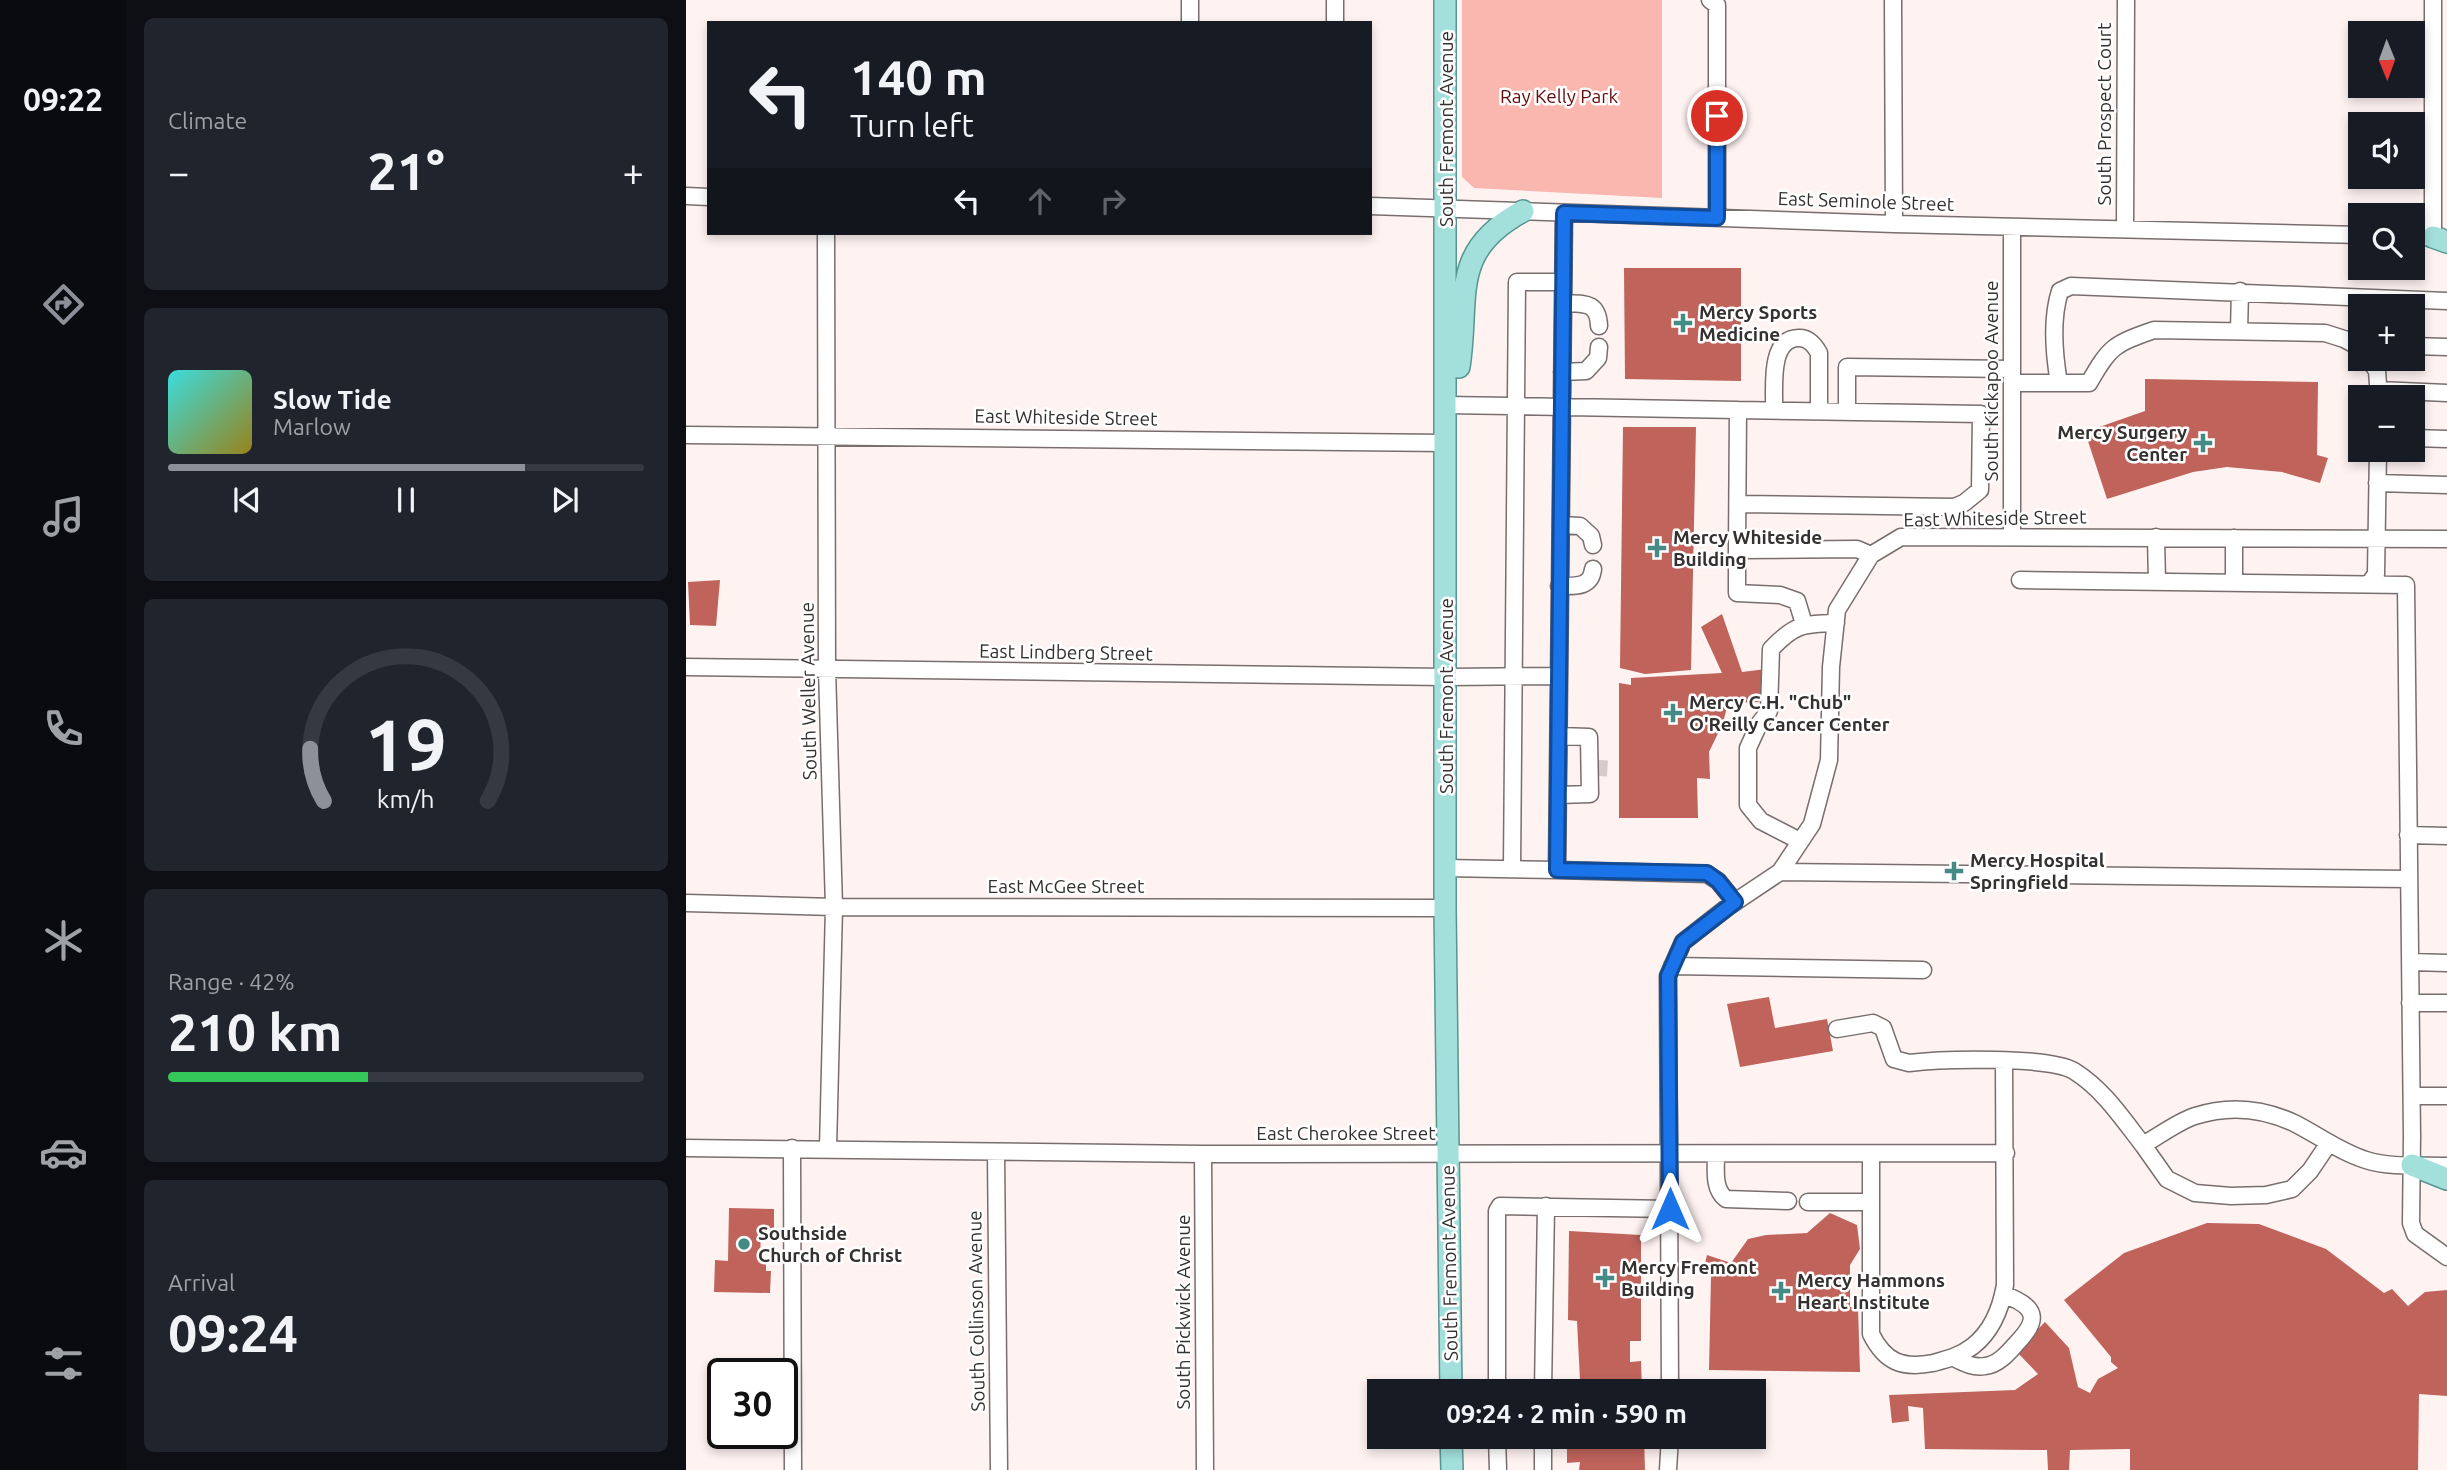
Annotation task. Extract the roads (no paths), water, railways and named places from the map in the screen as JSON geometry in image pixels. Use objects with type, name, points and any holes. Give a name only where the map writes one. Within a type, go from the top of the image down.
[{"type":"main road","name":"South Fremont Avenue","points":[[1446,0],[1445,908],[1451,1379]]},
{"type":"main road","points":[[1446,405],[1457,379],[1465,287],[1472,259],[1502,222],[1523,211]]},
{"type":"main road","points":[[2412,1165],[2447,1180]]},
{"type":"main road","points":[[1451,1449],[1452,1470]]},
{"type":"street","points":[[1190,0],[1190,21]]},
{"type":"street","points":[[1335,0],[1335,21]]},
{"type":"street","points":[[1710,0],[1717,5],[1717,218]]},
{"type":"street","points":[[1893,0],[1894,224]]},
{"type":"street","name":"South Prospect Court","points":[[2124,229],[2126,0]]},
{"type":"street","points":[[2433,0],[2435,238]]},
{"type":"street","points":[[686,196],[707,197]]},
{"type":"street","name":"East Seminole Street","points":[[1372,206],[1894,224],[2348,235]]},
{"type":"street","points":[[1557,870],[1564,213]]},
{"type":"street","name":"South Kickapoo Avenue","points":[[2011,227],[2012,536]]},
{"type":"street","name":"South Weller Avenue","points":[[827,235],[827,669],[834,906],[828,1149]]},
{"type":"street","points":[[1512,869],[1517,282],[1563,282]]},
{"type":"street","points":[[2059,383],[2055,361],[2057,303],[2060,291],[2071,286],[2447,301]]},
{"type":"street","points":[[2239,331],[2241,291]]},
{"type":"street","points":[[1563,303],[1586,304],[1595,309],[1600,326]]},
{"type":"street","points":[[1847,412],[1847,367],[2089,383],[2111,349],[2128,339],[2154,330],[2325,333],[2348,342]]},
{"type":"street","points":[[1774,410],[1776,355],[1788,340],[1798,338],[1815,345],[1819,353],[1819,411]]},
{"type":"street","points":[[2425,346],[2447,347]]},
{"type":"street","points":[[1562,372],[1586,371],[1598,358],[1599,347]]},
{"type":"street","points":[[2425,393],[2447,393]]},
{"type":"street","points":[[1446,405],[2012,415]]},
{"type":"street","points":[[1738,411],[1737,593],[1780,595],[1797,601],[1804,624]]},
{"type":"street","points":[[1738,504],[1954,507],[1964,503],[1980,490],[1981,414]]},
{"type":"street","name":"East Whiteside Street","points":[[686,435],[1446,443]]},
{"type":"street","points":[[2425,438],[2447,439]]},
{"type":"street","points":[[2369,584],[2376,574],[2378,462]]},
{"type":"street","points":[[2377,483],[2447,485]]},
{"type":"street","points":[[1901,537],[1902,507]]},
{"type":"street","points":[[1561,525],[1580,526],[1591,536],[1593,545]]},
{"type":"street","name":"East Whiteside Street","points":[[1670,1379],[1668,976],[1683,942],[1735,902],[1780,873],[1812,824],[1829,760],[1831,667],[1837,610],[1871,555],[1901,537],[2447,538]]},
{"type":"street","points":[[2156,537],[2157,582]]},
{"type":"street","points":[[2234,538],[2235,583]]},
{"type":"street","points":[[1737,550],[1857,549],[1871,555]]},
{"type":"street","points":[[1559,586],[1580,586],[1592,577],[1593,569]]},
{"type":"street","points":[[2020,580],[2406,584],[2411,1223],[2415,1234],[2447,1257]]},
{"type":"street","points":[[1800,841],[1761,821],[1748,805],[1748,748],[1769,710],[1771,649],[1780,639],[1804,624],[1836,623]]},
{"type":"street","name":"East Lindberg Street","points":[[686,667],[1446,677],[1559,676]]},
{"type":"street","points":[[1559,736],[1589,737],[1597,743],[1600,759]]},
{"type":"street","points":[[1589,737],[1590,794]]},
{"type":"street","points":[[1558,795],[1595,792],[1599,776]]},
{"type":"street","points":[[2408,835],[2447,835]]},
{"type":"street","points":[[1445,868],[1707,873],[1718,881],[1735,902]]},
{"type":"street","points":[[1780,873],[2409,879]]},
{"type":"street","name":"East McGee Street","points":[[686,903],[1445,908]]},
{"type":"street","points":[[2410,962],[2447,963]]},
{"type":"street","points":[[1672,966],[1923,970]]},
{"type":"street","points":[[2410,1003],[2447,1003]]},
{"type":"street","points":[[1837,1029],[1873,1023],[1883,1027],[1894,1059],[1909,1063],[2039,1061],[2072,1069],[2103,1094],[2166,1179],[2195,1194],[2266,1195],[2292,1189],[2310,1171],[2329,1143]]},
{"type":"street","points":[[1871,1154],[1871,1334],[1878,1347],[1892,1361],[1920,1365],[1954,1358],[1973,1346],[1987,1331],[2001,1307],[2006,1153],[2004,1062]]},
{"type":"street","points":[[2412,1096],[2447,1096]]},
{"type":"street","points":[[2143,1145],[2193,1116],[2237,1108],[2258,1110],[2293,1123],[2368,1161],[2447,1166]]},
{"type":"street","name":"East Cherokee Street","points":[[686,1148],[1203,1154],[2006,1153]]},
{"type":"street","points":[[792,1148],[793,1470]]},
{"type":"street","name":"South Collinson Avenue","points":[[996,1152],[999,1470]]},
{"type":"street","name":"South Pickwick Avenue","points":[[1203,1154],[1205,1470]]},
{"type":"street","points":[[1716,1155],[1719,1194],[1726,1199],[1788,1201]]},
{"type":"street","points":[[1808,1202],[1871,1202]]},
{"type":"street","points":[[1497,1379],[1497,1212],[1500,1206],[1670,1209]]},
{"type":"street","points":[[1543,1379],[1546,1206]]},
{"type":"street","points":[[1954,1358],[1970,1366],[1987,1366],[2003,1358],[2030,1329],[2033,1318],[2029,1308],[2003,1294]]},
{"type":"street","points":[[1497,1449],[1498,1470]]},
{"type":"street","points":[[1543,1449],[1543,1470]]},
{"type":"street","points":[[1668,1470],[1669,1449]]},
{"type":"tunnel","points":[[1599,776],[1600,759]]},
{"type":"place","name":"Mercy Sports Medicine","points":[[1683,323]]},
{"type":"place","name":"Mercy Surgery Center","points":[[2203,443]]},
{"type":"place","name":"Mercy Whiteside Building","points":[[1657,548]]},
{"type":"place","name":"Mercy C.H. \"Chub\" O'Reilly Cancer Center","points":[[1673,713]]},
{"type":"place","name":"Mercy Hospital Springfield","points":[[1954,871]]},
{"type":"place","name":"Southside Church of Christ","points":[[744,1244]]},
{"type":"place","name":"Mercy Fremont Building","points":[[1605,1278]]},
{"type":"place","name":"Mercy Hammons Heart Institute","points":[[1781,1291]]},
{"type":"park label","name":"Ray Kelly Park","points":[[1559,96]]}]
